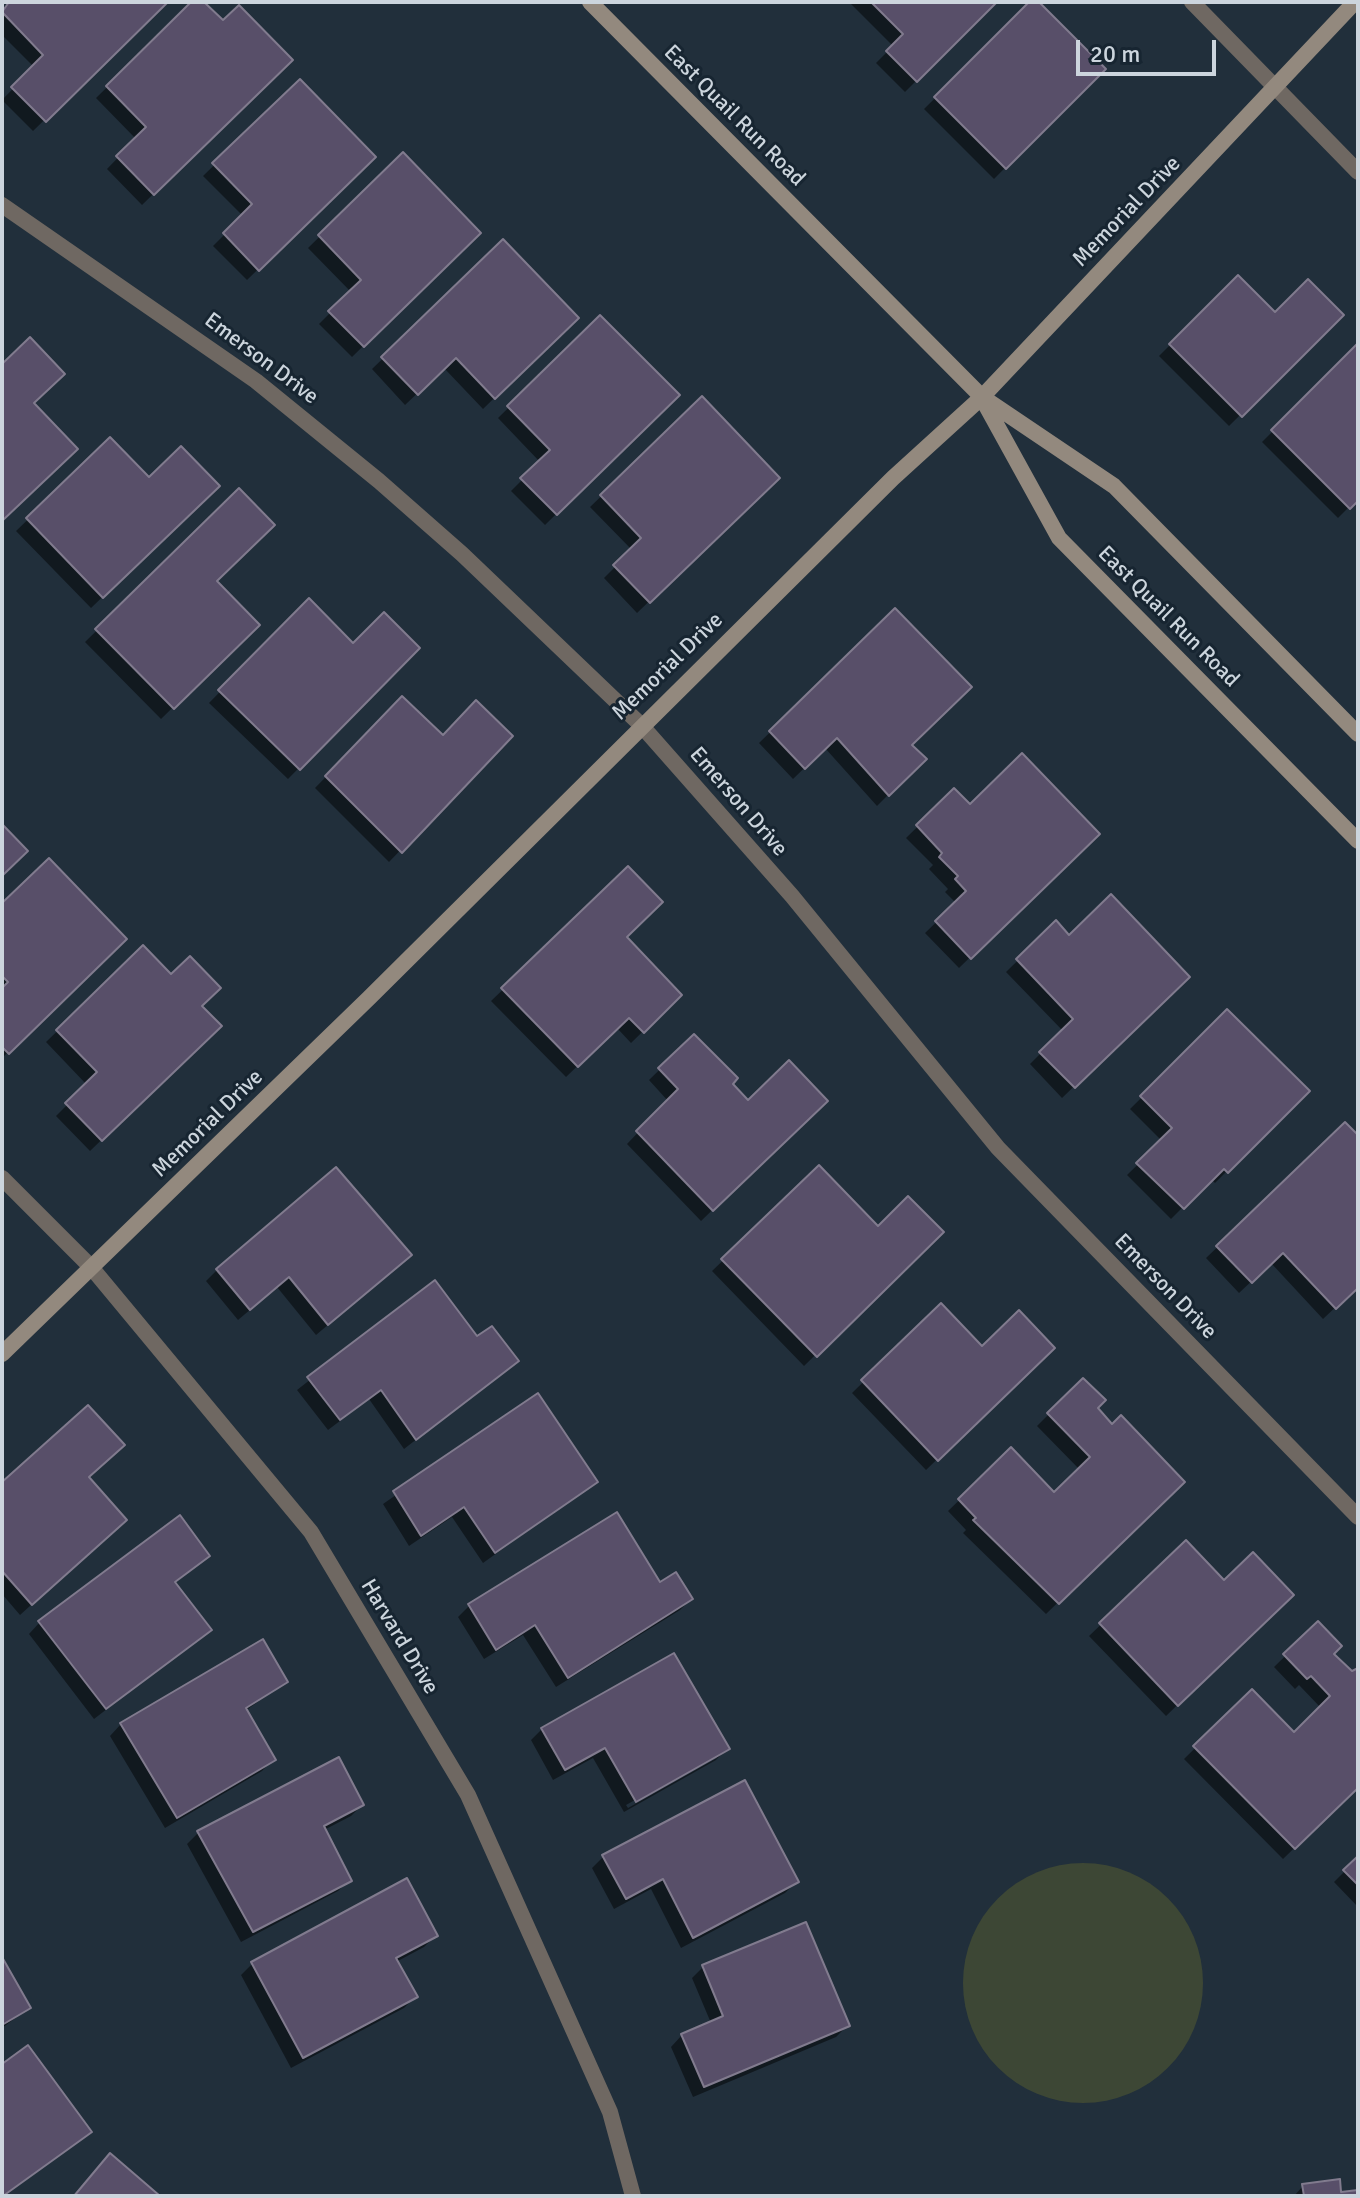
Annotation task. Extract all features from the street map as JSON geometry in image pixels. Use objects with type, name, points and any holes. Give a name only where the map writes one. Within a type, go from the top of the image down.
[{"type":"street","name":"East Quail Run Road","points":[[590,2],[982,397],[1114,486],[1358,734]]},
{"type":"street","points":[[1192,2],[1358,172]]},
{"type":"street","name":"Memorial Drive","points":[[2,1354],[369,998],[893,478],[982,397],[1355,2]]},
{"type":"street","name":"Emerson Drive","points":[[2,205],[143,300],[281,401],[462,554],[641,725],[792,896],[998,1148],[1358,1517]]},
{"type":"street","name":"East Quail Run Road","points":[[982,397],[1059,538],[1358,841]]},
{"type":"street","name":"Harvard Drive","points":[[2,1178],[91,1267],[311,1532],[468,1795],[610,2112],[633,2196]]},
{"type":"green space","points":[[1083,1863],[1106,1865],[1129,1872],[1150,1883],[1168,1898],[1183,1916],[1194,1937],[1201,1960],[1201,2006],[1194,2029],[1183,2050],[1168,2068],[1150,2083],[1129,2094],[1106,2101],[1083,2103],[1060,2101],[1037,2094],[1016,2083],[998,2068],[983,2050],[972,2029],[965,2006],[963,1983],[965,1960],[972,1937],[983,1916],[998,1898],[1016,1883],[1037,1872],[1060,1865]]},
{"type":"building","points":[[9,2],[168,2],[46,122],[11,87],[43,55],[2,12]]},
{"type":"building","points":[[191,2],[204,2],[223,20],[239,5],[293,60],[154,195],[116,156],[146,127],[106,86]]},
{"type":"building","points":[[871,2],[997,2],[917,82],[886,51],[903,34]]},
{"type":"building","points":[[1029,2],[1039,2],[1106,69],[1006,169],[934,97]]},
{"type":"building","points":[[300,79],[376,157],[259,271],[223,233],[252,204],[212,163]]},
{"type":"building","points":[[403,152],[481,233],[364,347],[328,311],[361,280],[318,235]]},
{"type":"building","points":[[503,239],[579,318],[495,399],[456,358],[418,395],[381,357]]},
{"type":"building","points":[[1238,275],[1275,312],[1308,279],[1344,315],[1242,417],[1169,344]]},
{"type":"building","points":[[600,315],[680,395],[557,515],[520,478],[550,450],[507,406]]},
{"type":"building","points":[[30,337],[65,374],[34,403],[78,449],[2,521],[2,364]]},
{"type":"building","points":[[1358,343],[1358,501],[1350,509],[1271,430]]},
{"type":"building","points":[[702,396],[780,478],[650,603],[613,565],[641,538],[600,495]]},
{"type":"building","points":[[110,437],[149,477],[181,446],[220,486],[103,598],[26,518]]},
{"type":"building","points":[[239,488],[275,525],[217,581],[260,625],[174,709],[95,629]]},
{"type":"building","points":[[309,598],[353,643],[384,612],[420,648],[300,770],[218,690]]},
{"type":"building","points":[[895,608],[972,687],[912,745],[927,759],[889,796],[837,738],[805,769],[769,731]]},
{"type":"building","points":[[402,696],[443,735],[476,700],[513,736],[402,853],[325,776]]},
{"type":"building","points":[[1022,753],[1100,834],[971,959],[935,921],[966,891],[955,879],[958,876],[939,857],[942,853],[916,825],[954,788],[970,804]]},
{"type":"building","points":[[2,824],[28,851],[2,876]]},
{"type":"building","points":[[49,858],[127,939],[9,1054],[2,1047],[2,988],[8,982],[2,976],[2,903]]},
{"type":"building","points":[[628,866],[663,902],[627,937],[682,995],[644,1033],[629,1018],[578,1067],[501,988]]},
{"type":"building","points":[[1111,894],[1190,977],[1075,1088],[1039,1052],[1073,1019],[1016,959],[1056,920],[1069,935]]},
{"type":"building","points":[[143,945],[171,974],[190,956],[221,988],[202,1006],[222,1026],[102,1141],[65,1103],[97,1072],[56,1030]]},
{"type":"building","points":[[1227,1009],[1310,1091],[1228,1173],[1224,1169],[1184,1209],[1136,1163],[1172,1128],[1140,1096]]},
{"type":"building","points":[[694,1034],[738,1078],[733,1084],[748,1100],[789,1060],[828,1101],[713,1211],[636,1131],[678,1089],[658,1068]]},
{"type":"building","points":[[1345,1122],[1358,1135],[1358,1288],[1336,1309],[1283,1253],[1252,1283],[1216,1246]]},
{"type":"building","points":[[819,1165],[878,1226],[908,1196],[944,1232],[817,1357],[721,1259]]},
{"type":"building","points":[[336,1167],[412,1255],[328,1325],[289,1277],[250,1310],[216,1269]]},
{"type":"building","points":[[435,1280],[477,1336],[492,1326],[519,1361],[416,1440],[381,1390],[340,1420],[307,1377]]},
{"type":"building","points":[[941,1303],[982,1346],[1019,1310],[1055,1348],[938,1461],[861,1380]]},
{"type":"building","points":[[1083,1378],[1106,1400],[1098,1408],[1112,1424],[1121,1415],[1185,1482],[1059,1604],[973,1520],[976,1518],[958,1499],[1011,1447],[1054,1492],[1090,1457],[1047,1413]]},
{"type":"building","points":[[538,1393],[598,1482],[495,1553],[464,1507],[421,1536],[393,1491]]},
{"type":"building","points":[[88,1405],[125,1445],[89,1477],[127,1520],[32,1605],[2,1571],[2,1482]]},
{"type":"building","points":[[617,1512],[660,1582],[676,1572],[693,1599],[568,1678],[535,1625],[496,1650],[468,1604]]},
{"type":"building","points":[[180,1515],[210,1556],[175,1582],[212,1630],[106,1709],[38,1621]]},
{"type":"building","points":[[1186,1540],[1224,1580],[1253,1552],[1294,1595],[1178,1706],[1099,1623]]},
{"type":"building","points":[[1318,1621],[1342,1646],[1334,1654],[1352,1671],[1358,1668],[1358,1788],[1295,1849],[1193,1746],[1252,1689],[1294,1732],[1330,1696],[1311,1676],[1307,1679],[1283,1654]]},
{"type":"building","points":[[263,1639],[288,1682],[246,1708],[276,1760],[177,1818],[120,1723]]},
{"type":"building","points":[[674,1653],[730,1749],[636,1802],[605,1748],[565,1770],[541,1728]]},
{"type":"building","points":[[339,1757],[364,1805],[324,1826],[352,1881],[253,1932],[197,1831]]},
{"type":"building","points":[[745,1780],[799,1882],[693,1938],[663,1879],[626,1899],[602,1855]]},
{"type":"building","points":[[1358,1856],[1358,1885],[1343,1870]]},
{"type":"building","points":[[407,1878],[438,1936],[396,1958],[418,1997],[303,2058],[251,1962]]},
{"type":"building","points":[[806,1922],[850,2026],[704,2087],[681,2034],[723,2016],[702,1965]]},
{"type":"building","points":[[2,1957],[31,2008],[2,2025]]},
{"type":"building","points":[[28,2045],[92,2132],[3,2196],[2,2064]]},
{"type":"building","points":[[110,2153],[160,2196],[74,2196]]},
{"type":"building","points":[[1340,2179],[1341,2192],[1358,2190],[1358,2196],[1304,2196],[1302,2184]]}]
